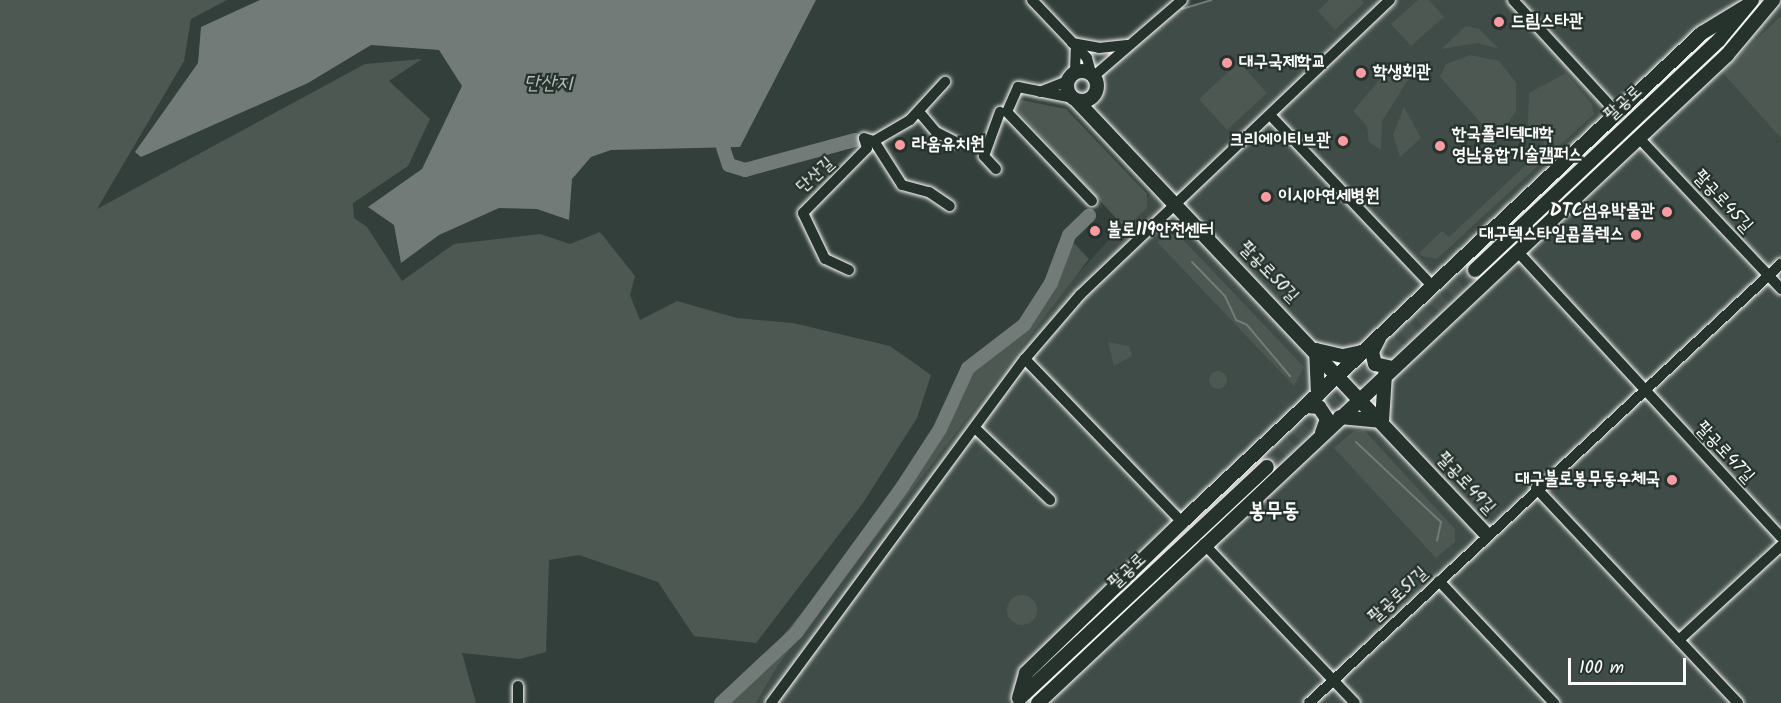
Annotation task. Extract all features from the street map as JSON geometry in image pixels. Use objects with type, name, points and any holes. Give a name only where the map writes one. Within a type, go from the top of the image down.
[{"type":"main road","points":[[1017,701],[1026,673],[1182,522],[1702,33],[1750,8],[1773,0]]},
{"type":"main road","points":[[1038,703],[1049,689],[1340,417],[1356,393],[1389,371],[1727,55],[1750,8]]},
{"type":"main road","name":"팔공로","points":[[1475,270],[1750,8]]},
{"type":"main road","points":[[1094,80],[1071,76],[1075,99],[1111,130]]},
{"type":"main road","points":[[1075,99],[1092,98],[1094,80]]},
{"type":"main road","points":[[1094,80],[1111,130]]},
{"type":"main road","name":"팔공로50길","points":[[1111,130],[1175,202],[1356,393]]},
{"type":"main road","points":[[1380,336],[1372,352],[1375,364],[1389,371]]},
{"type":"main road","points":[[1318,395],[1316,350],[1343,356],[1362,352]]},
{"type":"main road","points":[[1340,417],[1382,422],[1389,371]]},
{"type":"main road","name":"팔공로49길","points":[[1356,393],[1486,534]]},
{"type":"main road","points":[[1306,406],[1319,407],[1327,419],[1321,435]]},
{"type":"main road","name":"팔공로","points":[[1017,701],[1267,467]]},
{"type":"main road","points":[[1017,701],[1049,689]]},
{"type":"street","points":[[1032,0],[1074,45],[1094,80],[1128,45],[1182,0]]},
{"type":"street","points":[[771,703],[1025,359],[1080,295],[1175,202],[1390,0]]},
{"type":"street","points":[[1513,0],[1617,113]]},
{"type":"street","points":[[1074,45],[1099,48],[1128,45]]},
{"type":"street","points":[[1039,92],[1071,76],[1074,45]]},
{"type":"street","name":"단산길","points":[[849,270],[825,259],[802,213],[867,148],[864,138],[874,141],[920,113],[945,82]]},
{"type":"street","points":[[1075,99],[1018,87],[1007,112],[1092,201]]},
{"type":"street","points":[[996,169],[984,156],[1000,112]]},
{"type":"street","points":[[920,113],[936,132],[956,142]]},
{"type":"street","points":[[1270,114],[1433,287]]},
{"type":"street","name":"팔공로45길","points":[[1638,137],[1781,289]]},
{"type":"street","points":[[874,141],[902,185],[929,192],[950,206]]},
{"type":"street","name":"팔공로47길","points":[[1516,251],[1781,537]]},
{"type":"street","points":[[1644,391],[1781,264]]},
{"type":"street","points":[[1025,359],[1182,522]]},
{"type":"street","name":"팔공로49길","points":[[1486,534],[1644,391]]},
{"type":"street","points":[[975,428],[1050,500]]},
{"type":"street","points":[[1536,488],[1738,703]]},
{"type":"street","name":"팔공로51길","points":[[1309,703],[1486,534]]},
{"type":"street","points":[[1204,544],[1355,703]]},
{"type":"street","points":[[1679,639],[1781,546]]},
{"type":"street","points":[[1439,581],[1554,703]]},
{"type":"street","points":[[518,686],[518,703]]},
{"type":"shaded area","points":[[0,0],[227,0],[191,19],[184,61],[97,209],[365,64],[422,59],[389,81],[430,119],[408,166],[353,203],[354,218],[367,227],[402,281],[454,244],[540,234],[570,244],[600,232],[635,276],[630,295],[640,320],[677,301],[737,318],[793,323],[890,346],[931,375],[917,418],[863,503],[756,643],[694,636],[658,582],[579,555],[549,560],[546,652],[520,659],[462,653],[476,703],[0,703]]},
{"type":"shaded area","points":[[1215,0],[1781,0],[1781,703],[756,703],[778,665],[1068,285],[1152,192],[1095,121],[1103,75],[1174,12]]},
{"type":"shaded area","points":[[1329,0],[1361,0],[1364,3],[1335,30],[1318,11]]},
{"type":"shaded area","points":[[1418,0],[1429,0],[1444,17],[1411,46],[1391,24]]},
{"type":"shaded area","points":[[1781,16],[1781,138],[1722,72]]},
{"type":"shaded area","points":[[1466,26],[1479,29],[1499,49],[1478,43],[1441,49]]},
{"type":"shaded area","points":[[1471,55],[1499,61],[1516,82],[1516,111],[1500,134],[1488,131],[1440,77],[1446,64]]},
{"type":"shaded area","points":[[1239,62],[1267,93],[1227,130],[1199,99]]},
{"type":"shaded area","points":[[1393,64],[1408,80],[1382,121],[1381,150],[1369,142],[1367,126],[1353,111]]},
{"type":"shaded area","points":[[1566,73],[1592,104],[1594,114],[1437,259],[1422,256],[1419,253],[1442,231],[1449,237],[1542,150],[1544,142],[1528,125],[1529,93]]},
{"type":"shaded area","points":[[1022,100],[1066,109],[1147,194],[1147,208],[1125,228],[1015,108]]},
{"type":"shaded area","points":[[1404,107],[1421,138],[1400,157],[1393,135]]},
{"type":"shaded area","points":[[1173,229],[1304,367],[1294,386],[1157,242]]},
{"type":"shaded area","points":[[1070,239],[1089,259],[778,665],[756,703],[728,703],[875,523],[968,373],[1028,328],[1053,289]]},
{"type":"shaded area","points":[[1108,342],[1129,346],[1132,356],[1114,366]]},
{"type":"shaded area","points":[[1218,371],[1224,374],[1227,380],[1224,386],[1218,389],[1212,386],[1209,380],[1212,374]]},
{"type":"shaded area","points":[[1364,430],[1455,529],[1455,542],[1436,558],[1334,448],[1354,431]]},
{"type":"shaded area","points":[[1022,595],[1033,599],[1037,610],[1033,621],[1022,625],[1011,621],[1007,610],[1011,599]]},
{"type":"water","name":"단산지","points":[[260,0],[816,0],[740,147],[611,150],[591,157],[572,179],[569,220],[537,209],[499,208],[439,235],[401,263],[394,225],[368,207],[422,169],[462,86],[439,50],[371,45],[308,83],[141,157],[135,152],[198,63],[201,27]]},
{"type":"waterway","points":[[1182,9],[1212,0]]},
{"type":"waterway","points":[[723,147],[729,165],[745,170],[855,140]]},
{"type":"waterway","points":[[721,703],[796,633],[903,486],[940,429],[968,368],[1024,325],[1051,283],[1069,235],[1089,216]]},
{"type":"waterway","points":[[1192,262],[1225,296],[1236,320],[1247,325],[1290,376]]},
{"type":"waterway","points":[[1356,442],[1441,522],[1437,541]]},
{"type":"tunnel","points":[[1267,467],[1475,270]]},
{"type":"place","name":"드림스타관","points":[[1499,22]]},
{"type":"place","name":"대구국제학교","points":[[1227,63]]},
{"type":"place","name":"학생회관","points":[[1361,73]]},
{"type":"place","name":"크리에이티브관","points":[[1343,141]]},
{"type":"place","name":"라움유치원","points":[[900,145]]},
{"type":"place","name":"한국폴리텍대학 영남융합기술캠퍼스","points":[[1440,146]]},
{"type":"place","name":"이시아연세병원","points":[[1266,197]]},
{"type":"place","name":"DTC섬유박물관","points":[[1667,212]]},
{"type":"place","name":"불로119안전센터","points":[[1095,231]]},
{"type":"place","name":"대구텍스타일콤플렉스","points":[[1636,235]]},
{"type":"place","name":"대구불로봉무동우체국","points":[[1672,480]]},
{"type":"district","name":"봉무동","points":[[1274,512]]}]
